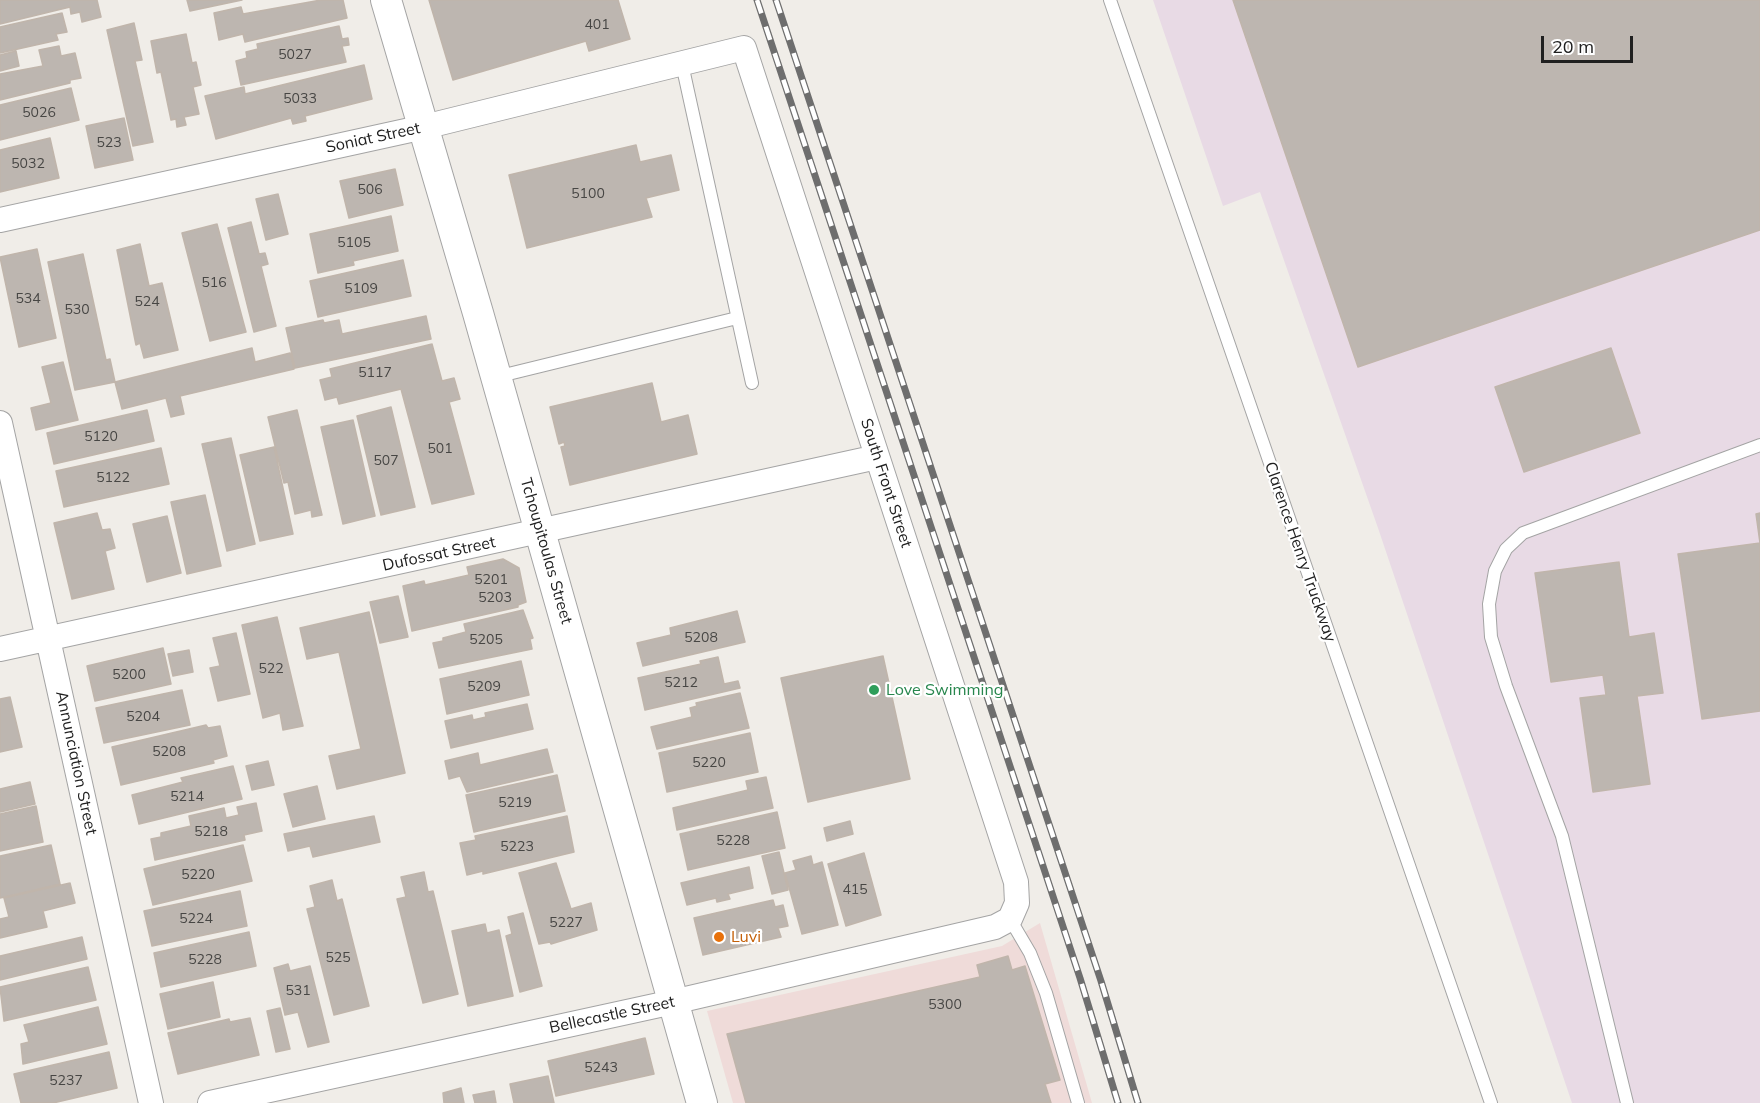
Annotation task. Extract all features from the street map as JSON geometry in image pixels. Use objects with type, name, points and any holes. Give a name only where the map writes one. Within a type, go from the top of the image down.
[{"type":"street","name":"Tchoupitoulas Street","points":[[387,0],[541,532],[702,1103]]},
{"type":"street","name":"Soniat Street","points":[[0,220],[424,127],[744,48]]},
{"type":"street","name":"South Front Street","points":[[744,48],[1016,882],[1017,903],[1010,919]]},
{"type":"street","name":"Annunciation Street","points":[[0,423],[151,1103]]},
{"type":"street","name":"Dufossat Street","points":[[0,649],[877,457]]},
{"type":"street","name":"Bellecastle Street","points":[[210,1103],[673,1002],[995,927],[1010,919]]},
{"type":"lane","name":"Clarence Henry Truckway","points":[[1110,0],[1491,1103]]},
{"type":"lane","points":[[682,64],[752,383]]},
{"type":"lane","points":[[496,377],[737,318]]},
{"type":"lane","points":[[1627,1103],[1562,836],[1506,686],[1491,637],[1489,604],[1495,571],[1506,549],[1523,532],[1760,445]]},
{"type":"lane","points":[[1010,919],[1030,953],[1046,993],[1078,1103]]},
{"type":"shaded area","points":[[1153,0],[1760,0],[1760,1103],[1572,1103],[1378,528],[1260,192],[1223,206]]},
{"type":"shaded area","points":[[1040,923],[1092,1103],[733,1103],[707,1011],[1002,946]]},
{"type":"building","points":[[0,0],[97,0],[101,17],[82,22],[80,12],[71,14],[70,7],[0,24]]},
{"type":"building","points":[[187,0],[242,0],[190,11]]},
{"type":"building","points":[[321,0],[343,0],[347,18],[245,42],[243,34],[219,40],[214,13],[241,7],[243,14]]},
{"type":"building","points":[[429,0],[618,0],[630,39],[589,51],[586,41],[453,80]]},
{"type":"building","points":[[1233,0],[1760,0],[1760,230],[1358,367]]},
{"type":"building","points":[[62,13],[67,32],[56,34],[58,40],[0,53],[0,27]]},
{"type":"building","points":[[134,23],[142,60],[135,61],[153,142],[133,146],[107,30]]},
{"type":"building","points":[[339,26],[342,39],[348,38],[349,45],[342,46],[346,62],[241,85],[236,61],[247,58],[246,52],[258,49],[257,44]]},
{"type":"building","points":[[186,34],[192,63],[196,62],[201,85],[193,87],[199,114],[184,117],[186,125],[177,127],[176,119],[171,120],[161,72],[157,73],[151,41]]},
{"type":"building","points":[[59,46],[61,56],[75,53],[81,78],[70,80],[70,83],[0,100],[0,74],[43,66],[39,50]]},
{"type":"building","points":[[16,51],[19,66],[0,71],[0,55]]},
{"type":"building","points":[[364,65],[372,99],[305,116],[306,121],[293,124],[291,118],[216,139],[205,96],[244,87],[245,94]]},
{"type":"building","points":[[71,88],[79,120],[0,140],[0,105]]},
{"type":"building","points":[[124,118],[133,160],[95,168],[86,126]]},
{"type":"building","points":[[50,138],[59,178],[0,192],[0,150]]},
{"type":"building","points":[[636,145],[640,162],[671,155],[679,190],[646,198],[652,217],[527,248],[509,175]]},
{"type":"building","points":[[395,169],[403,205],[349,218],[340,181]]},
{"type":"building","points":[[278,194],[288,234],[266,240],[256,199]]},
{"type":"building","points":[[391,216],[398,251],[353,261],[354,265],[318,273],[310,234]]},
{"type":"building","points":[[251,222],[259,254],[265,253],[268,264],[261,266],[276,326],[254,332],[228,228]]},
{"type":"building","points":[[217,224],[246,332],[210,341],[182,233]]},
{"type":"building","points":[[140,244],[149,286],[162,283],[178,350],[144,358],[140,343],[136,345],[117,250]]},
{"type":"building","points":[[37,249],[56,338],[19,347],[0,257]]},
{"type":"building","points":[[83,254],[106,360],[110,359],[115,382],[75,390],[48,262]]},
{"type":"building","points":[[403,260],[411,296],[318,317],[310,281]]},
{"type":"building","points":[[426,316],[431,339],[295,368],[286,328],[323,320],[324,323],[339,320],[342,334]]},
{"type":"building","points":[[432,344],[442,381],[454,378],[460,399],[449,402],[474,494],[432,504],[401,389],[339,404],[337,397],[325,400],[320,380],[332,377],[330,369]]},
{"type":"building","points":[[252,348],[255,362],[290,353],[294,369],[180,396],[184,414],[171,417],[166,398],[122,409],[115,382]]},
{"type":"building","points":[[1611,348],[1640,433],[1524,472],[1495,387]]},
{"type":"building","points":[[63,362],[78,420],[36,430],[31,408],[51,403],[42,367]]},
{"type":"building","points":[[652,383],[661,422],[688,415],[697,454],[570,485],[561,447],[565,446],[564,442],[559,444],[550,407]]},
{"type":"building","points":[[391,407],[415,507],[381,515],[357,416]]},
{"type":"building","points":[[147,410],[154,441],[54,464],[47,433]]},
{"type":"building","points":[[297,410],[322,515],[312,517],[311,510],[295,514],[288,482],[284,483],[268,417]]},
{"type":"building","points":[[353,420],[375,516],[343,524],[321,427]]},
{"type":"building","points":[[231,438],[255,544],[227,551],[202,444]]},
{"type":"building","points":[[274,447],[293,534],[260,541],[240,455]]},
{"type":"building","points":[[161,448],[169,484],[64,507],[56,471]]},
{"type":"building","points":[[205,495],[221,566],[187,574],[171,502]]},
{"type":"building","points":[[97,513],[102,530],[110,529],[115,548],[105,551],[114,589],[72,599],[54,523]]},
{"type":"building","points":[[1760,513],[1760,543],[1756,514]]},
{"type":"building","points":[[167,516],[181,573],[147,582],[133,524]]},
{"type":"building","points":[[1760,543],[1760,711],[1702,719],[1678,554]]},
{"type":"building","points":[[503,559],[519,568],[526,602],[518,607],[412,631],[403,586],[424,581],[425,585],[469,575],[467,567]]},
{"type":"building","points":[[1619,562],[1629,637],[1654,633],[1663,693],[1637,696],[1650,784],[1593,792],[1580,698],[1606,695],[1603,675],[1551,682],[1535,573]]},
{"type":"building","points":[[398,596],[408,637],[380,643],[370,602]]},
{"type":"building","points":[[523,610],[533,638],[530,639],[532,649],[439,668],[433,643],[466,632],[464,624]]},
{"type":"building","points":[[737,611],[745,642],[643,666],[637,643],[671,635],[670,628]]},
{"type":"building","points":[[369,612],[405,773],[337,789],[329,756],[361,749],[339,652],[307,659],[300,628]]},
{"type":"building","points":[[277,617],[303,726],[283,730],[280,713],[263,718],[242,625]]},
{"type":"building","points":[[236,633],[250,694],[218,701],[210,668],[220,666],[213,638]]},
{"type":"building","points":[[163,648],[171,684],[95,701],[87,666]]},
{"type":"building","points":[[189,650],[193,672],[173,676],[168,654]]},
{"type":"building","points":[[883,656],[910,779],[808,802],[781,678]]},
{"type":"building","points":[[718,657],[724,684],[738,681],[740,688],[645,710],[638,678],[701,664],[700,661]]},
{"type":"building","points":[[521,661],[529,695],[447,714],[440,679]]},
{"type":"building","points":[[182,690],[190,725],[104,743],[96,708]]},
{"type":"building","points":[[740,693],[749,728],[657,749],[651,727],[692,717],[690,708],[697,706],[696,703]]},
{"type":"building","points":[[10,697],[22,747],[0,752],[0,699]]},
{"type":"building","points":[[527,704],[533,729],[451,748],[445,721],[472,715],[473,720],[486,717],[485,713]]},
{"type":"building","points":[[206,725],[208,728],[220,726],[227,756],[213,760],[214,763],[121,785],[112,747]]},
{"type":"building","points":[[750,733],[758,772],[667,792],[659,753]]},
{"type":"building","points":[[547,749],[553,772],[467,792],[460,776],[449,779],[445,761],[478,753],[480,765]]},
{"type":"building","points":[[268,761],[274,785],[252,790],[246,766]]},
{"type":"building","points":[[233,766],[242,799],[139,824],[132,795],[183,782],[181,778]]},
{"type":"building","points":[[557,775],[565,811],[474,832],[466,795]]},
{"type":"building","points":[[766,777],[773,808],[677,830],[673,808],[748,790],[746,781]]},
{"type":"building","points":[[30,782],[35,804],[0,812],[0,789]]},
{"type":"building","points":[[317,786],[325,819],[293,827],[284,794]]},
{"type":"building","points":[[256,803],[262,831],[244,835],[245,840],[155,860],[151,839],[161,837],[161,833],[191,826],[189,816],[224,808],[226,818],[239,815],[237,807]]},
{"type":"building","points":[[36,806],[43,842],[0,851],[0,814]]},
{"type":"building","points":[[777,812],[785,848],[688,870],[680,834]]},
{"type":"building","points":[[374,816],[380,842],[313,857],[310,846],[288,851],[284,834]]},
{"type":"building","points":[[567,816],[574,852],[483,874],[483,871],[467,875],[460,843],[476,840],[475,836]]},
{"type":"building","points":[[850,821],[853,834],[827,841],[824,828]]},
{"type":"building","points":[[51,845],[60,884],[0,898],[0,856]]},
{"type":"building","points":[[243,845],[252,881],[153,905],[144,869]]},
{"type":"building","points":[[779,852],[788,890],[772,894],[762,856]]},
{"type":"building","points":[[864,853],[881,915],[846,926],[828,864]]},
{"type":"building","points":[[811,856],[813,865],[822,862],[838,925],[802,934],[785,873],[796,870],[793,861]]},
{"type":"building","points":[[556,863],[571,909],[591,903],[597,930],[551,944],[550,942],[539,944],[519,873]]},
{"type":"building","points":[[749,867],[753,888],[728,894],[730,899],[717,902],[716,898],[687,905],[681,883]]},
{"type":"building","points":[[424,872],[428,892],[433,891],[458,994],[423,1003],[397,899],[406,897],[401,877]]},
{"type":"building","points":[[332,880],[337,901],[342,899],[369,1006],[334,1015],[307,909],[315,907],[310,886]]},
{"type":"building","points":[[70,883],[75,903],[43,911],[47,927],[0,938],[0,919],[9,917],[4,898]]},
{"type":"building","points":[[240,891],[247,926],[152,946],[144,911]]},
{"type":"building","points":[[773,900],[775,907],[783,905],[788,926],[778,928],[781,937],[703,955],[694,918]]},
{"type":"building","points":[[523,913],[542,986],[520,992],[506,936],[512,934],[508,917]]},
{"type":"building","points":[[485,924],[487,933],[499,930],[513,996],[468,1006],[452,931]]},
{"type":"building","points":[[249,932],[256,966],[161,987],[154,953]]},
{"type":"building","points":[[82,937],[87,959],[0,980],[0,956]]},
{"type":"building","points":[[1008,956],[1012,970],[1025,966],[1060,1080],[1045,1084],[1051,1103],[746,1103],[727,1034],[980,977],[977,965]]},
{"type":"building","points":[[288,964],[290,971],[310,966],[329,1042],[308,1047],[298,1012],[285,1015],[274,968]]},
{"type":"building","points":[[88,967],[96,1000],[4,1021],[0,987]]},
{"type":"building","points":[[213,982],[220,1017],[168,1029],[160,994]]},
{"type":"building","points":[[98,1007],[107,1044],[23,1064],[21,1044],[29,1042],[24,1025]]},
{"type":"building","points":[[280,1008],[290,1049],[276,1052],[267,1011]]},
{"type":"building","points":[[250,1018],[259,1055],[178,1074],[168,1033],[229,1019],[230,1022]]},
{"type":"building","points":[[645,1038],[654,1074],[556,1096],[548,1061]]},
{"type":"building","points":[[109,1052],[117,1088],[53,1103],[21,1103],[14,1074]]},
{"type":"building","points":[[548,1076],[554,1103],[514,1103],[510,1084]]},
{"type":"building","points":[[461,1088],[464,1103],[444,1103],[443,1093]]},
{"type":"building","points":[[494,1091],[496,1103],[475,1103],[473,1095]]},
{"type":"railway","points":[[757,0],[1080,978],[1118,1103]]},
{"type":"railway","points":[[776,0],[1101,981],[1138,1103]]},
{"type":"place","name":"Love Swimming","points":[[874,690]]},
{"type":"place","name":"Luvi","points":[[719,937]]}]
